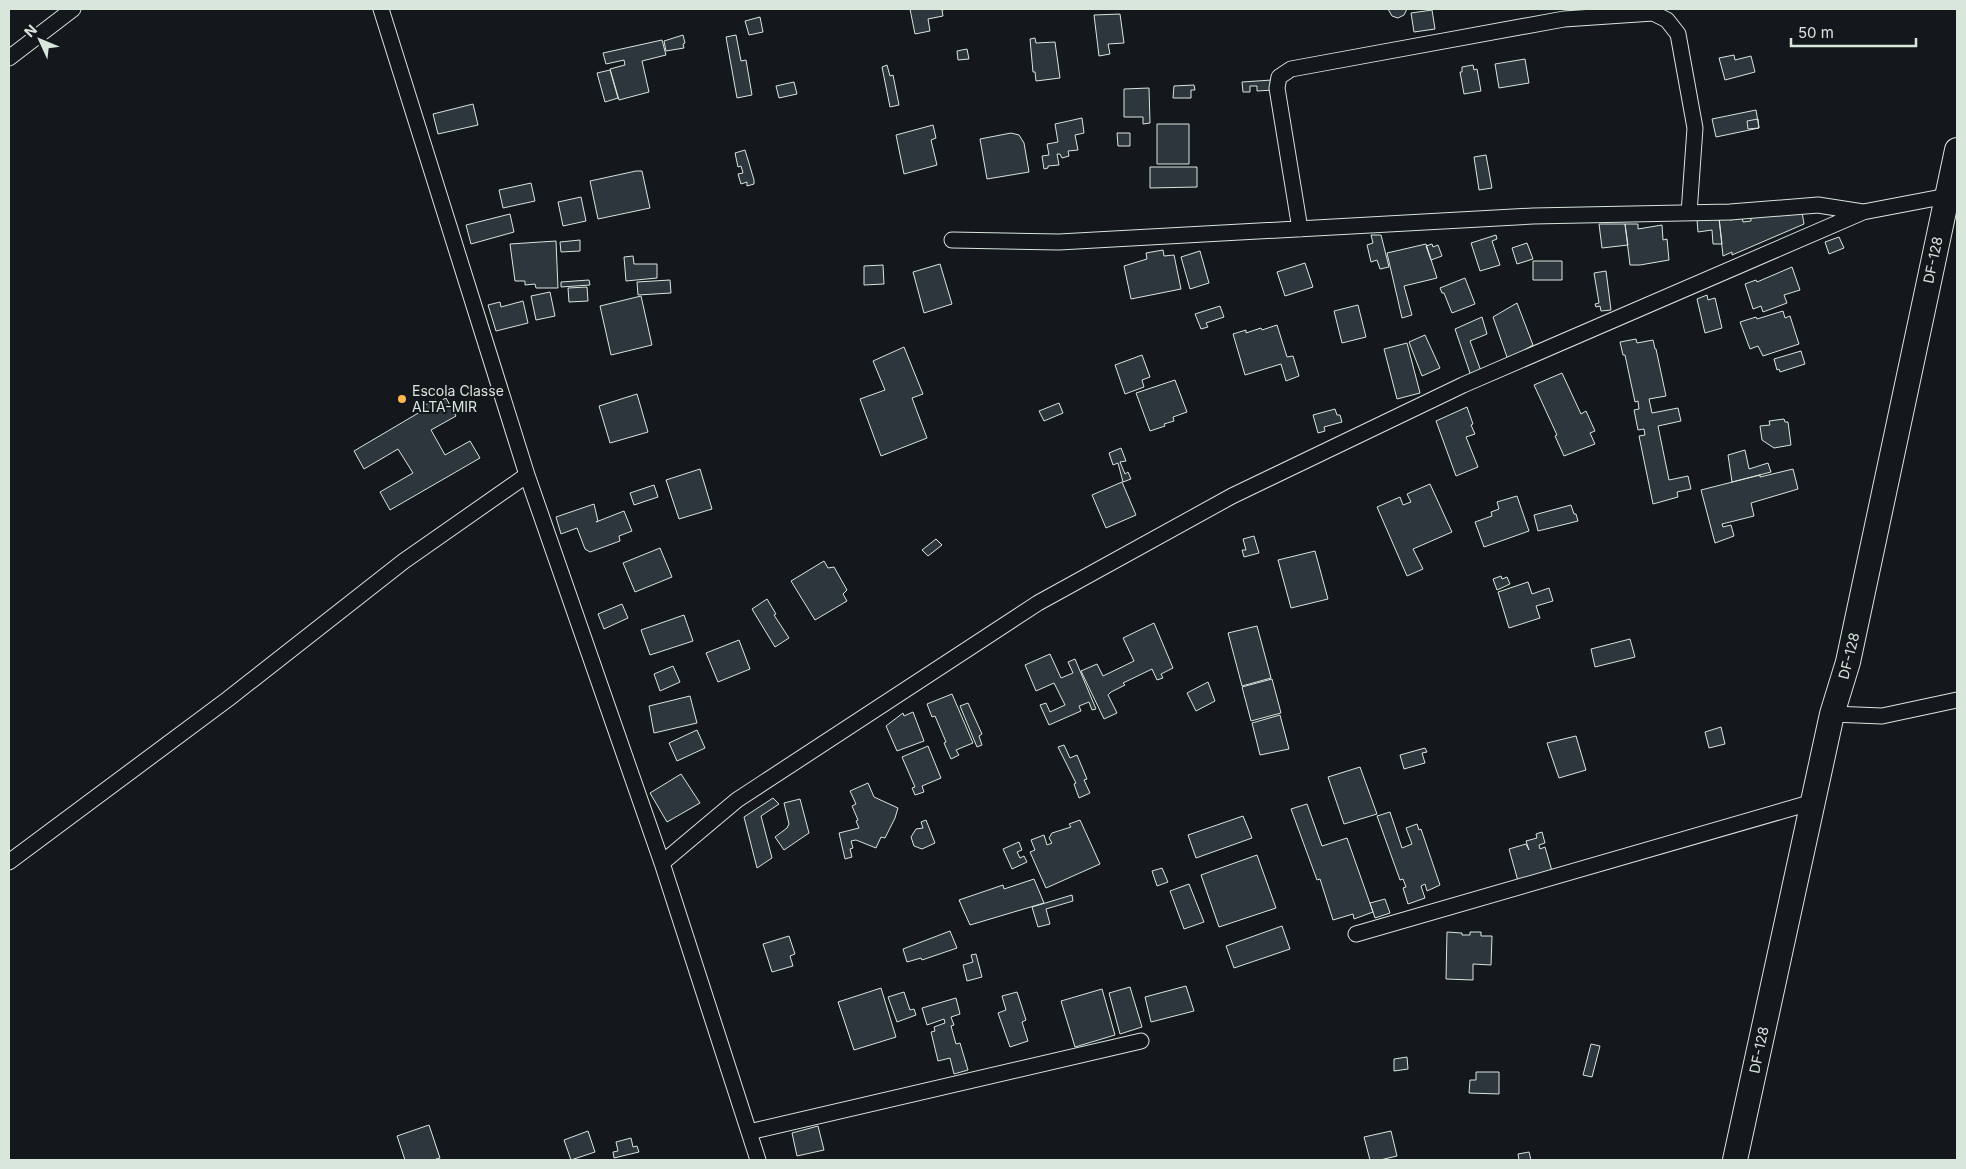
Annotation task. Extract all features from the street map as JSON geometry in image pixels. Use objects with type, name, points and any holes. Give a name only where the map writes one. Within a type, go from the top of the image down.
[{"type":"main road","name":"DF-128","points":[[1735,1160],[1832,714],[1848,662],[1957,150]]},
{"type":"street","points":[[9,58],[74,9]]},
{"type":"street","points":[[381,9],[527,475],[662,863],[758,1160]]},
{"type":"street","points":[[1300,228],[1277,88],[1279,77],[1291,69],[1564,19],[1653,13],[1667,20],[1678,34],[1695,128],[1689,213]]},
{"type":"street","points":[[662,863],[737,800],[1030,609],[1232,496],[1463,385],[1863,212],[1947,196]]},
{"type":"street","points":[[952,240],[1059,242],[1532,216],[1730,212],[1818,205],[1863,212]]},
{"type":"street","points":[[9,862],[228,699],[404,561],[527,475]]},
{"type":"street","points":[[1832,714],[1882,716],[1957,700]]},
{"type":"street","points":[[1356,934],[1813,802]]},
{"type":"street","points":[[749,1132],[1141,1041]]},
{"type":"building","points":[[910,9],[947,9],[942,10],[943,16],[928,19],[930,31],[915,34]]},
{"type":"building","points":[[1388,9],[1407,9],[1404,15],[1398,18],[1392,16]]},
{"type":"building","points":[[1432,10],[1435,29],[1414,32],[1411,13]]},
{"type":"building","points":[[1120,14],[1124,43],[1108,44],[1110,54],[1099,56],[1094,15]]},
{"type":"building","points":[[760,17],[763,32],[749,35],[745,21]]},
{"type":"building","points":[[683,35],[684,48],[666,51],[664,41]]},
{"type":"building","points":[[736,35],[741,61],[746,60],[752,95],[737,98],[726,37]]},
{"type":"building","points":[[1035,38],[1036,43],[1055,42],[1060,78],[1036,81],[1035,72],[1033,72],[1030,39]]},
{"type":"building","points":[[662,40],[666,55],[642,61],[649,92],[619,100],[610,69],[625,65],[624,60],[606,64],[603,53]]},
{"type":"building","points":[[967,49],[969,59],[958,60],[957,51]]},
{"type":"building","points":[[1734,55],[1735,60],[1751,56],[1755,72],[1725,80],[1719,58]]},
{"type":"building","points":[[1525,59],[1529,83],[1499,88],[1495,64]]},
{"type":"building","points":[[887,65],[890,76],[893,75],[899,105],[890,107],[882,67]]},
{"type":"building","points":[[1473,65],[1474,70],[1477,69],[1481,91],[1464,94],[1460,72],[1462,72],[1462,67]]},
{"type":"building","points":[[610,70],[618,98],[605,102],[597,73]]},
{"type":"building","points":[[1272,80],[1274,90],[1257,91],[1257,86],[1250,86],[1250,92],[1243,92],[1242,82]]},
{"type":"building","points":[[794,82],[797,94],[779,98],[776,86]]},
{"type":"building","points":[[1194,85],[1195,90],[1191,90],[1191,98],[1173,98],[1174,86]]},
{"type":"building","points":[[1149,88],[1150,123],[1143,124],[1143,117],[1124,117],[1124,89]]},
{"type":"building","points":[[473,104],[478,125],[438,134],[433,114]]},
{"type":"building","points":[[1756,110],[1759,128],[1716,137],[1712,119]]},
{"type":"building","points":[[1082,118],[1084,133],[1075,135],[1078,150],[1068,151],[1069,156],[1062,158],[1060,154],[1057,154],[1059,165],[1048,166],[1048,168],[1044,169],[1042,156],[1049,155],[1047,144],[1058,142],[1055,124]]},
{"type":"building","points":[[1758,119],[1759,128],[1748,129],[1747,121]]},
{"type":"building","points":[[1157,124],[1189,124],[1189,164],[1157,164]]},
{"type":"building","points":[[933,125],[936,138],[931,140],[937,165],[904,174],[896,135]]},
{"type":"building","points":[[1011,133],[1019,135],[1024,143],[1029,172],[987,179],[980,139]]},
{"type":"building","points":[[1117,133],[1130,133],[1130,146],[1118,146]]},
{"type":"building","points":[[745,150],[754,180],[754,184],[747,186],[747,182],[741,184],[738,174],[743,173],[741,166],[738,167],[735,153]]},
{"type":"building","points":[[1486,155],[1492,188],[1479,190],[1474,157]]},
{"type":"building","points":[[1150,167],[1197,167],[1197,187],[1150,188]]},
{"type":"building","points":[[642,171],[650,208],[598,219],[590,181]]},
{"type":"building","points":[[531,183],[535,201],[503,208],[499,190]]},
{"type":"building","points":[[581,197],[586,221],[563,226],[558,202]]},
{"type":"building","points":[[1802,212],[1804,224],[1732,255],[1732,252],[1723,256],[1719,218],[1730,218],[1732,220],[1732,217],[1742,217],[1743,222],[1751,221],[1751,216]]},
{"type":"building","points":[[510,214],[514,232],[471,244],[466,225]]},
{"type":"building","points":[[1719,218],[1722,244],[1713,244],[1712,230],[1698,232],[1697,220]]},
{"type":"building","points":[[1599,224],[1625,224],[1628,245],[1602,248]]},
{"type":"building","points":[[1625,224],[1638,224],[1638,229],[1662,225],[1663,240],[1667,239],[1669,260],[1630,265]]},
{"type":"building","points":[[1371,235],[1381,235],[1389,267],[1380,269],[1377,260],[1371,262],[1367,245],[1373,243]]},
{"type":"building","points":[[1496,235],[1497,239],[1492,241],[1500,265],[1480,271],[1471,243]]},
{"type":"building","points":[[1839,237],[1844,248],[1829,254],[1825,242]]},
{"type":"building","points":[[580,240],[580,251],[561,252],[560,242]]},
{"type":"building","points":[[556,241],[558,288],[536,288],[535,284],[525,285],[525,281],[515,281],[510,244]]},
{"type":"building","points":[[1527,243],[1533,259],[1517,264],[1512,248]]},
{"type":"building","points":[[1426,244],[1437,278],[1404,286],[1412,315],[1402,318],[1387,253]]},
{"type":"building","points":[[1432,244],[1433,247],[1438,245],[1442,256],[1431,260],[1426,246]]},
{"type":"building","points":[[1163,250],[1164,256],[1174,255],[1181,289],[1131,299],[1124,266],[1147,259],[1146,253]]},
{"type":"building","points":[[1200,251],[1209,283],[1190,289],[1181,257]]},
{"type":"building","points":[[633,256],[634,264],[657,264],[657,278],[626,281],[624,257]]},
{"type":"building","points":[[1533,261],[1562,261],[1562,280],[1533,280]]},
{"type":"building","points":[[1305,263],[1313,287],[1285,296],[1277,272]]},
{"type":"building","points":[[940,264],[952,304],[924,313],[913,272]]},
{"type":"building","points":[[883,265],[884,284],[864,285],[864,266]]},
{"type":"building","points":[[1792,267],[1800,290],[1784,295],[1787,303],[1763,312],[1761,306],[1753,309],[1745,284],[1756,280],[1757,282]]},
{"type":"building","points":[[1606,271],[1611,310],[1601,311],[1600,306],[1596,307],[1595,304],[1599,303],[1594,273]]},
{"type":"building","points":[[1465,278],[1475,304],[1452,313],[1440,288]]},
{"type":"building","points":[[589,280],[590,285],[561,287],[561,282]]},
{"type":"building","points":[[670,280],[671,293],[638,295],[637,282]]},
{"type":"building","points":[[587,287],[588,301],[569,302],[568,288]]},
{"type":"building","points":[[550,292],[555,316],[536,320],[531,296]]},
{"type":"building","points":[[1707,295],[1708,300],[1715,298],[1722,328],[1705,333],[1697,299]]},
{"type":"building","points":[[641,296],[652,345],[611,355],[600,306]]},
{"type":"building","points":[[523,301],[528,323],[496,331],[488,305],[500,302],[501,307]]},
{"type":"building","points":[[1517,303],[1533,345],[1508,360],[1493,317]]},
{"type":"building","points":[[1358,305],[1366,337],[1342,343],[1334,311]]},
{"type":"building","points":[[1220,306],[1224,317],[1206,323],[1208,327],[1201,329],[1195,314]]},
{"type":"building","points":[[1783,311],[1785,318],[1790,316],[1799,344],[1763,356],[1758,346],[1750,349],[1740,322]]},
{"type":"building","points":[[1482,317],[1487,334],[1470,341],[1481,371],[1471,376],[1455,329]]},
{"type":"building","points":[[1277,325],[1287,357],[1293,356],[1299,376],[1286,381],[1281,364],[1245,375],[1233,334],[1246,330],[1246,333],[1261,328],[1262,330]]},
{"type":"building","points":[[1425,335],[1440,368],[1422,376],[1409,342]]},
{"type":"building","points":[[1636,339],[1637,343],[1653,340],[1656,349],[1666,396],[1649,399],[1652,413],[1678,408],[1681,421],[1658,426],[1669,480],[1688,476],[1691,489],[1677,492],[1678,497],[1653,504],[1639,436],[1645,435],[1644,429],[1638,430],[1634,410],[1639,409],[1638,401],[1635,402],[1625,355],[1623,355],[1620,342]]},
{"type":"building","points":[[1407,343],[1420,393],[1397,399],[1384,349]]},
{"type":"building","points":[[904,347],[923,394],[912,398],[927,438],[881,456],[860,399],[885,390],[873,361]]},
{"type":"building","points":[[1801,351],[1805,364],[1780,372],[1779,369],[1777,370],[1774,359]]},
{"type":"building","points":[[1142,355],[1150,377],[1142,380],[1144,387],[1125,394],[1115,365]]},
{"type":"building","points":[[1562,373],[1581,414],[1586,411],[1595,431],[1590,433],[1595,444],[1564,456],[1555,436],[1557,435],[1534,385]]},
{"type":"building","points":[[1175,380],[1187,412],[1173,417],[1174,421],[1164,424],[1165,426],[1150,431],[1136,393]]},
{"type":"building","points":[[637,394],[648,432],[610,443],[599,406]]},
{"type":"building","points":[[446,398],[456,416],[431,430],[445,455],[470,441],[480,458],[390,510],[380,492],[413,473],[398,449],[364,469],[354,451],[420,412],[418,409],[436,399],[438,402]]},
{"type":"building","points":[[1059,403],[1063,413],[1044,421],[1039,411]]},
{"type":"building","points":[[1467,407],[1475,434],[1466,437],[1478,467],[1456,476],[1436,421]]},
{"type":"building","points":[[1335,409],[1337,415],[1340,415],[1342,422],[1324,427],[1325,431],[1318,433],[1313,415]]},
{"type":"building","points":[[1784,419],[1785,422],[1788,422],[1791,445],[1774,448],[1762,440],[1760,426],[1770,425],[1769,421]]},
{"type":"building","points":[[1121,448],[1126,461],[1120,462],[1125,474],[1128,472],[1131,479],[1123,482],[1118,463],[1113,465],[1109,453]]},
{"type":"building","points":[[1745,450],[1749,469],[1768,463],[1771,472],[1732,482],[1728,455]]},
{"type":"building","points":[[700,469],[712,509],[679,519],[666,480]]},
{"type":"building","points":[[1793,469],[1798,489],[1751,503],[1754,516],[1722,524],[1723,527],[1731,525],[1734,536],[1715,543],[1701,490]]},
{"type":"building","points":[[1122,482],[1136,515],[1106,528],[1092,495]]},
{"type":"building","points":[[1430,484],[1452,532],[1413,549],[1423,569],[1407,576],[1377,507],[1400,497],[1403,505],[1411,502],[1407,494]]},
{"type":"building","points":[[654,485],[658,497],[634,505],[630,493]]},
{"type":"building","points":[[1517,496],[1529,531],[1484,547],[1475,522],[1492,516],[1491,512],[1499,509],[1497,502]]},
{"type":"building","points":[[594,504],[598,521],[596,522],[624,511],[632,531],[619,536],[620,541],[590,552],[585,549],[577,528],[561,534],[556,517]]},
{"type":"building","points":[[1571,505],[1578,521],[1538,531],[1534,515]]},
{"type":"building","points":[[1254,536],[1259,553],[1244,557],[1242,550],[1246,550],[1243,539]]},
{"type":"building","points":[[936,539],[942,545],[928,556],[922,550]]},
{"type":"building","points":[[660,548],[672,577],[635,592],[623,563]]},
{"type":"building","points":[[1315,551],[1328,599],[1291,608],[1278,560]]},
{"type":"building","points":[[824,561],[828,568],[834,567],[847,590],[843,594],[847,601],[815,620],[791,581]]},
{"type":"building","points":[[1501,576],[1502,579],[1507,577],[1510,584],[1497,590],[1493,579]]},
{"type":"building","points":[[1528,582],[1532,594],[1549,588],[1553,601],[1536,606],[1540,618],[1509,628],[1498,592]]},
{"type":"building","points":[[767,599],[776,614],[774,615],[789,638],[775,647],[752,609]]},
{"type":"building","points":[[622,604],[628,618],[604,629],[598,614]]},
{"type":"building","points":[[684,615],[693,641],[650,655],[641,630]]},
{"type":"building","points":[[1154,623],[1173,668],[1161,674],[1163,678],[1157,680],[1152,669],[1123,683],[1125,685],[1108,695],[1117,713],[1104,719],[1081,671],[1097,664],[1103,676],[1134,661],[1123,638]]},
{"type":"building","points":[[1257,626],[1271,678],[1242,686],[1228,633]]},
{"type":"building","points":[[1630,639],[1635,657],[1595,667],[1591,649]]},
{"type":"building","points":[[739,640],[750,669],[718,682],[706,653]]},
{"type":"building","points":[[1050,654],[1061,678],[1073,673],[1068,662],[1075,659],[1096,709],[1092,710],[1089,702],[1079,706],[1081,711],[1049,725],[1040,705],[1046,703],[1050,712],[1065,705],[1054,683],[1036,691],[1025,665]]},
{"type":"building","points":[[673,666],[680,682],[660,691],[654,674]]},
{"type":"building","points":[[1272,679],[1281,713],[1251,721],[1242,687]]},
{"type":"building","points":[[1208,682],[1215,701],[1196,711],[1187,693]]},
{"type":"building","points":[[952,694],[973,743],[956,750],[959,755],[951,759],[935,716],[932,717],[927,704]]},
{"type":"building","points":[[690,696],[697,723],[654,733],[649,706]]},
{"type":"building","points":[[968,703],[982,734],[979,736],[982,745],[977,747],[960,706]]},
{"type":"building","points":[[913,712],[924,741],[897,751],[886,726],[903,713],[904,716]]},
{"type":"building","points":[[1280,715],[1289,749],[1260,755],[1252,723]]},
{"type":"building","points":[[1721,727],[1725,744],[1709,748],[1705,732]]},
{"type":"building","points":[[697,730],[705,748],[677,761],[669,743]]},
{"type":"building","points":[[1576,736],[1586,770],[1559,778],[1547,743]]},
{"type":"building","points":[[1064,745],[1070,758],[1077,755],[1087,779],[1084,780],[1090,793],[1079,798],[1074,784],[1076,783],[1058,747]]},
{"type":"building","points":[[928,746],[941,778],[922,786],[924,792],[915,795],[912,788],[915,787],[902,757]]},
{"type":"building","points":[[1425,748],[1427,752],[1422,753],[1425,763],[1404,769],[1400,755]]},
{"type":"building","points":[[1360,767],[1377,814],[1344,824],[1328,777]]},
{"type":"building","points":[[681,774],[700,803],[667,822],[650,793]]},
{"type":"building","points":[[868,783],[874,797],[898,808],[895,818],[885,838],[881,837],[876,848],[856,840],[851,841],[853,848],[850,849],[852,857],[845,859],[839,833],[859,828],[852,806],[856,804],[850,791]]},
{"type":"building","points":[[773,798],[779,804],[761,816],[772,858],[757,868],[744,817]]},
{"type":"building","points":[[800,799],[809,833],[784,850],[775,837],[787,828],[789,824],[784,803]]},
{"type":"building","points":[[1307,804],[1322,846],[1347,838],[1373,912],[1354,919],[1353,914],[1333,920],[1320,879],[1317,880],[1291,809]]},
{"type":"building","points":[[1390,812],[1402,848],[1412,844],[1406,828],[1417,824],[1419,830],[1421,829],[1440,885],[1427,891],[1425,884],[1421,886],[1425,898],[1408,904],[1403,888],[1406,887],[1403,879],[1400,880],[1377,816]]},
{"type":"building","points":[[1243,816],[1252,838],[1196,858],[1188,835]]},
{"type":"building","points":[[926,820],[935,843],[922,849],[914,846],[911,837],[916,829],[923,828],[921,822]]},
{"type":"building","points":[[1080,820],[1100,864],[1046,888],[1030,852],[1035,850],[1031,840],[1044,835],[1047,845],[1052,843],[1049,838],[1052,833],[1071,827],[1069,824]]},
{"type":"building","points":[[1542,832],[1545,843],[1539,845],[1540,849],[1545,847],[1552,871],[1518,881],[1509,849],[1526,844],[1529,850],[1526,841],[1537,838],[1536,834]]},
{"type":"building","points":[[1019,842],[1022,850],[1017,852],[1020,858],[1024,856],[1027,862],[1012,869],[1003,849]]},
{"type":"building","points":[[1257,855],[1276,908],[1219,927],[1201,875]]},
{"type":"building","points":[[1162,868],[1168,882],[1157,886],[1152,871]]},
{"type":"building","points":[[1034,879],[1044,903],[970,925],[959,900],[1003,885],[1004,889]]},
{"type":"building","points":[[1189,884],[1204,922],[1184,929],[1170,891]]},
{"type":"building","points":[[1072,895],[1073,901],[1046,909],[1050,924],[1038,927],[1032,907]]},
{"type":"building","points":[[1385,899],[1390,913],[1375,918],[1370,903]]},
{"type":"building","points":[[1282,926],[1290,949],[1234,968],[1226,946]]},
{"type":"building","points":[[950,931],[957,948],[922,960],[921,958],[907,962],[903,949]]},
{"type":"building","points":[[1447,932],[1470,935],[1470,932],[1481,932],[1481,936],[1492,936],[1491,965],[1473,964],[1473,980],[1446,979]]},
{"type":"building","points":[[789,936],[795,954],[790,956],[793,966],[772,972],[763,944]]},
{"type":"building","points":[[976,954],[982,977],[967,981],[963,965],[973,962],[971,955]]},
{"type":"building","points":[[1186,986],[1194,1011],[1151,1022],[1145,997]]},
{"type":"building","points":[[1130,987],[1142,1027],[1120,1034],[1109,993]]},
{"type":"building","points":[[881,988],[896,1037],[854,1050],[838,1002]]},
{"type":"building","points":[[1102,989],[1115,1035],[1075,1047],[1061,1001]]},
{"type":"building","points":[[904,992],[910,1010],[914,1009],[916,1015],[897,1022],[888,997]]},
{"type":"building","points":[[1017,992],[1026,1020],[1022,1022],[1028,1041],[1010,1047],[998,1013],[1006,1010],[1002,996]]},
{"type":"building","points":[[956,998],[960,1014],[951,1017],[954,1025],[951,1026],[956,1044],[960,1043],[968,1070],[954,1074],[950,1058],[938,1061],[931,1032],[935,1031],[934,1027],[945,1023],[944,1019],[927,1025],[922,1008]]},
{"type":"building","points":[[1591,1044],[1600,1046],[1592,1077],[1583,1075]]},
{"type":"building","points":[[1407,1057],[1408,1069],[1394,1071],[1394,1059]]},
{"type":"building","points":[[1476,1072],[1499,1072],[1499,1094],[1469,1093],[1470,1080],[1476,1080]]},
{"type":"building","points":[[429,1125],[440,1158],[433,1160],[405,1160],[397,1136]]},
{"type":"building","points":[[818,1126],[824,1150],[797,1156],[792,1133]]},
{"type":"building","points":[[588,1131],[595,1152],[571,1160],[564,1140]]},
{"type":"building","points":[[1391,1131],[1397,1156],[1370,1160],[1364,1137]]},
{"type":"building","points":[[631,1138],[633,1147],[637,1146],[639,1152],[614,1158],[613,1152],[618,1151],[616,1142]]},
{"type":"building","points":[[1529,1152],[1531,1160],[1519,1160],[1518,1154]]},
{"type":"place","name":"Escola Classe ALTA-MIR","points":[[402,399]]}]
